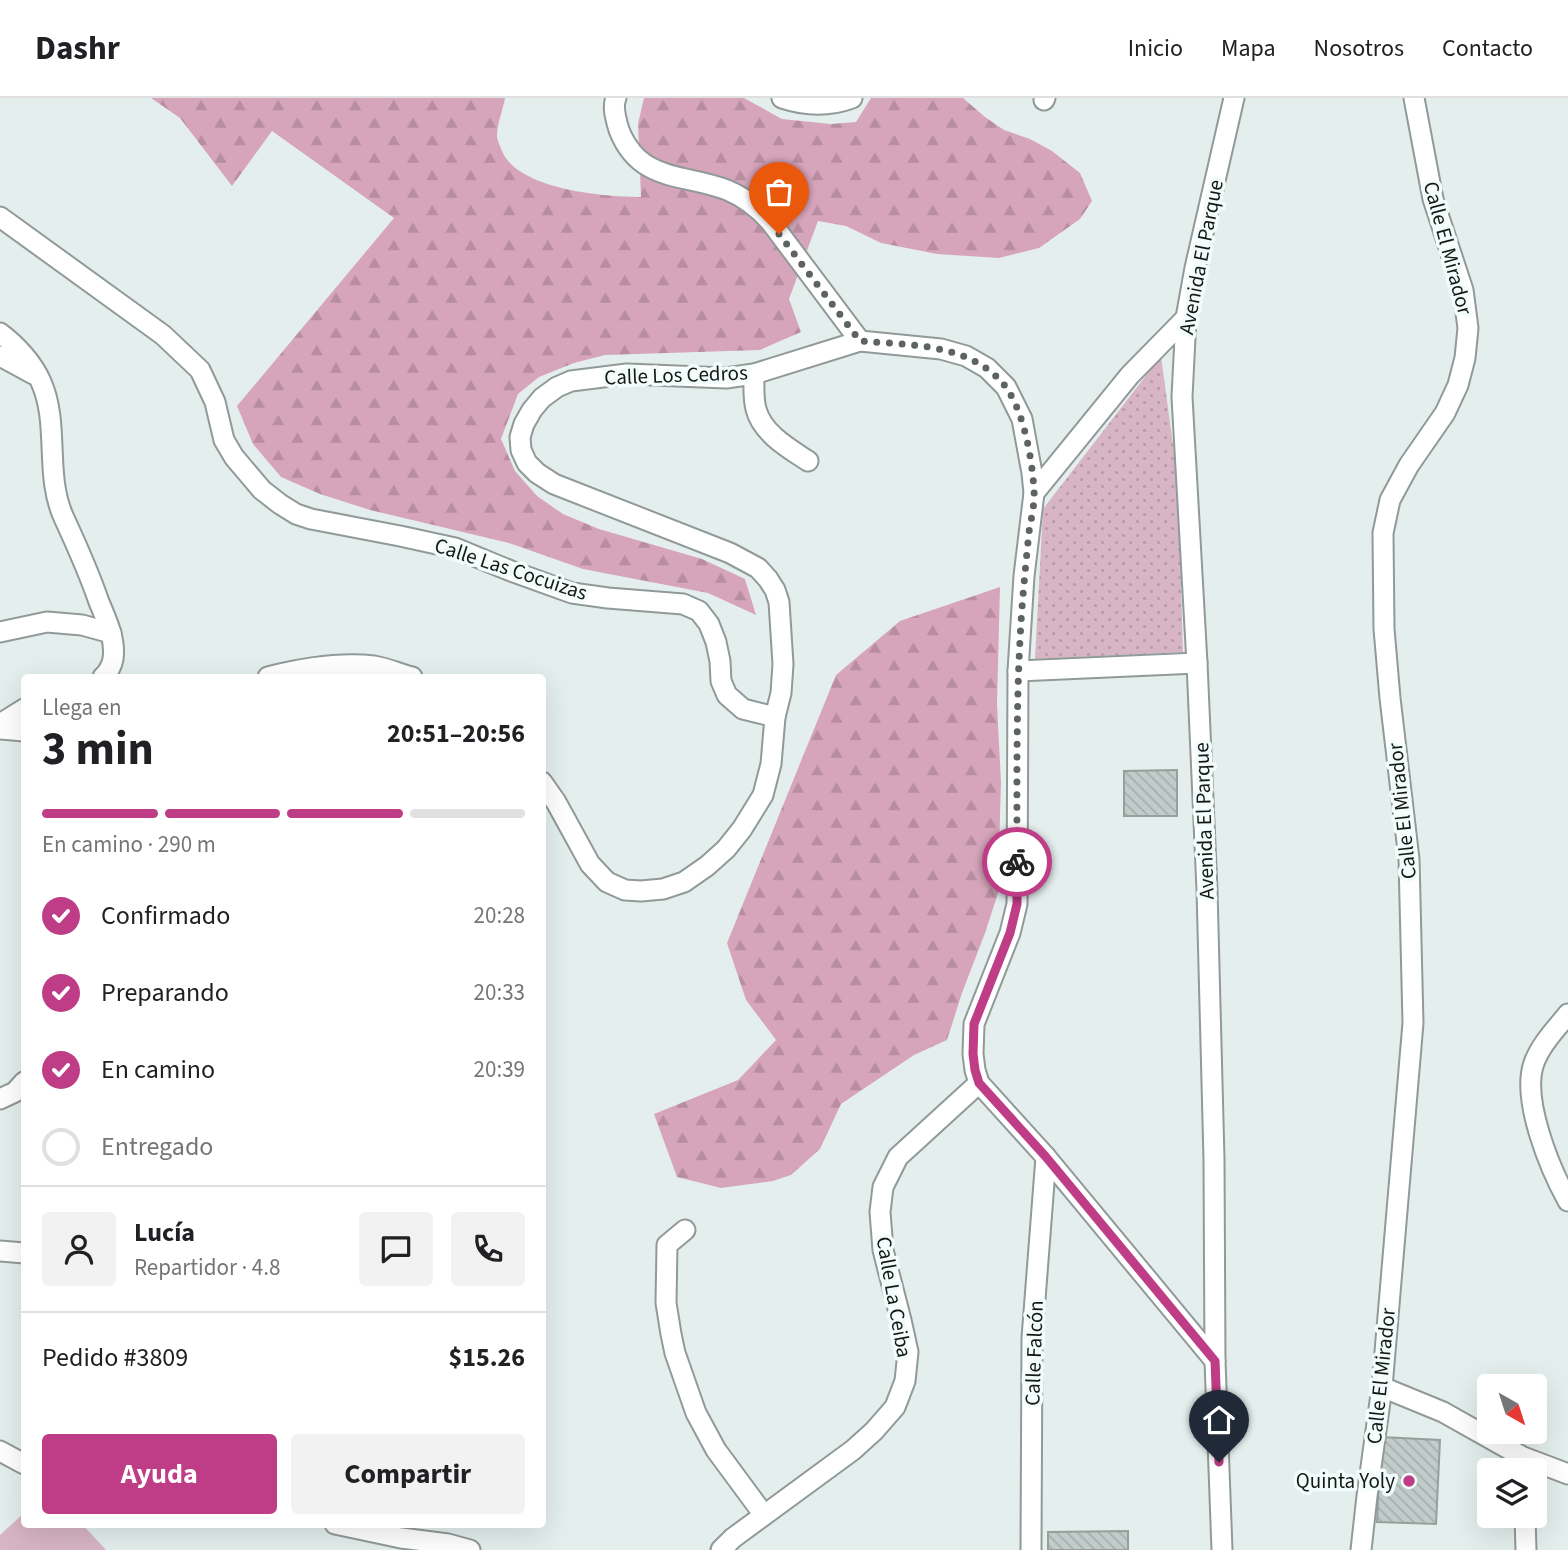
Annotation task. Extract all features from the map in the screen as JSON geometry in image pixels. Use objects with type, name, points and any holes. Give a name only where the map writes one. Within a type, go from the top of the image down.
[{"type":"street","points":[[616,98],[614,104],[618,125],[625,144],[637,159],[664,175],[728,190],[755,205],[771,221],[860,341]]},
{"type":"street","points":[[782,98],[807,104],[828,105],[852,98]]},
{"type":"street","name":"Avenida El Parque","points":[[1222,1550],[1215,1361],[1214,1159],[1207,890],[1182,397],[1186,318],[1234,98]]},
{"type":"street","name":"Calle El Mirador","points":[[1361,1550],[1382,1387],[1413,1023],[1409,859],[1384,629],[1383,533],[1390,500],[1409,465],[1445,413],[1458,386],[1465,358],[1468,328],[1463,290],[1433,199],[1414,98]]},
{"type":"street","name":"Calle Las Cocuizas","points":[[0,217],[163,335],[200,370],[215,402],[225,440],[234,457],[262,490],[296,514],[455,548],[572,593],[683,604],[699,611],[709,624],[720,661],[721,681],[727,695],[743,709],[775,717]]},
{"type":"street","points":[[1034,494],[1130,375],[1186,318]]},
{"type":"street","points":[[0,333],[24,356],[40,378],[47,396],[55,493],[111,634],[113,658],[107,674]]},
{"type":"street","name":"Calle Los Cedros","points":[[775,717],[781,693],[783,664],[779,602],[768,579],[758,568],[730,553],[554,484],[537,473],[527,463],[521,450],[520,437],[532,410],[542,398],[571,380],[627,374],[726,378],[754,374],[860,341],[942,349],[965,356],[987,368],[1006,387],[1022,419],[1034,494],[1024,576],[1018,671],[1017,904],[1010,933],[974,1024],[973,1054],[979,1083]]},
{"type":"street","points":[[0,356],[40,378]]},
{"type":"street","points":[[754,374],[756,410],[763,424],[775,437],[808,461]]},
{"type":"street","points":[[0,632],[47,622],[82,625],[111,634]]},
{"type":"street","points":[[1018,671],[1197,663]]},
{"type":"street","points":[[280,674],[335,665],[377,666],[402,674]]},
{"type":"street","points":[[0,727],[21,711]]},
{"type":"street","points":[[546,788],[590,864],[607,882],[625,890],[663,889],[684,882],[707,866],[726,849],[742,829],[763,795],[771,764],[775,717]]},
{"type":"street","points":[[0,727],[21,730]]},
{"type":"street","points":[[1568,1014],[1539,1052],[1531,1081],[1531,1101],[1548,1161],[1568,1201]]},
{"type":"street","points":[[979,1083],[1046,1157],[1215,1361]]},
{"type":"street","name":"Calle La Ceiba","points":[[721,1550],[733,1538],[853,1450],[895,1407],[905,1381],[908,1352],[883,1250],[880,1212],[883,1187],[898,1157],[979,1083]]},
{"type":"street","points":[[0,1099],[15,1092],[21,1085]]},
{"type":"street","name":"Calle Falcón","points":[[1031,1550],[1032,1338],[1046,1157]]},
{"type":"street","points":[[685,1230],[667,1245],[666,1303],[675,1353],[696,1413],[716,1450],[764,1515]]},
{"type":"street","points":[[0,1251],[21,1253]]},
{"type":"street","points":[[1382,1387],[1443,1412],[1514,1458]]},
{"type":"street","points":[[0,1451],[21,1462]]},
{"type":"street","points":[[1547,1469],[1568,1474]]},
{"type":"street","points":[[348,1528],[398,1544],[447,1544],[470,1550]]},
{"type":"street","points":[[1525,1528],[1526,1550]]},
{"type":"shaded area","points":[[1161,356],[1178,482],[1183,652],[1035,659],[1043,509]]},
{"type":"shaded area","points":[[21,1516],[21,1528],[86,1528],[106,1550],[0,1550],[0,1535]]},
{"type":"green space","points":[[151,98],[505,98],[497,136],[502,151],[511,164],[525,175],[564,189],[585,193],[641,197],[638,124],[644,98],[744,98],[782,119],[831,124],[856,122],[871,98],[963,98],[1004,130],[1030,139],[1052,151],[1080,173],[1092,201],[1080,219],[1039,248],[999,258],[937,254],[881,243],[846,226],[818,221],[789,299],[801,332],[760,350],[605,355],[574,363],[539,377],[518,394],[501,439],[515,471],[537,496],[563,514],[599,529],[702,559],[745,579],[756,615],[708,593],[583,569],[509,543],[370,510],[320,494],[281,477],[253,444],[237,406],[394,218],[272,131],[232,186],[180,118]]},
{"type":"green space","points":[[1000,587],[997,704],[1001,782],[1000,887],[947,1040],[914,1055],[841,1104],[820,1149],[791,1175],[773,1181],[721,1188],[677,1177],[654,1114],[738,1080],[776,1040],[746,1000],[727,943],[836,675],[900,621]]},
{"type":"building","points":[[1177,770],[1177,816],[1124,816],[1124,771]]},
{"type":"building","name":"Quinta Yoly","points":[[1381,1437],[1440,1440],[1436,1524],[1377,1522]]},
{"type":"building","points":[[1128,1531],[1128,1550],[1048,1550],[1048,1532]]},
{"type":"way so far","points":[[779,234],[860,341],[942,349],[976,361],[1006,387],[1022,419],[1034,494],[1024,576],[1018,671],[1017,862]]},
{"type":"place","name":"Quinta Yoly","points":[[1409,1481]]},
{"type":"route","points":[[1017,862],[1017,904],[1010,933],[974,1024],[973,1054],[979,1083],[1046,1157],[1215,1361],[1219,1462]]}]
